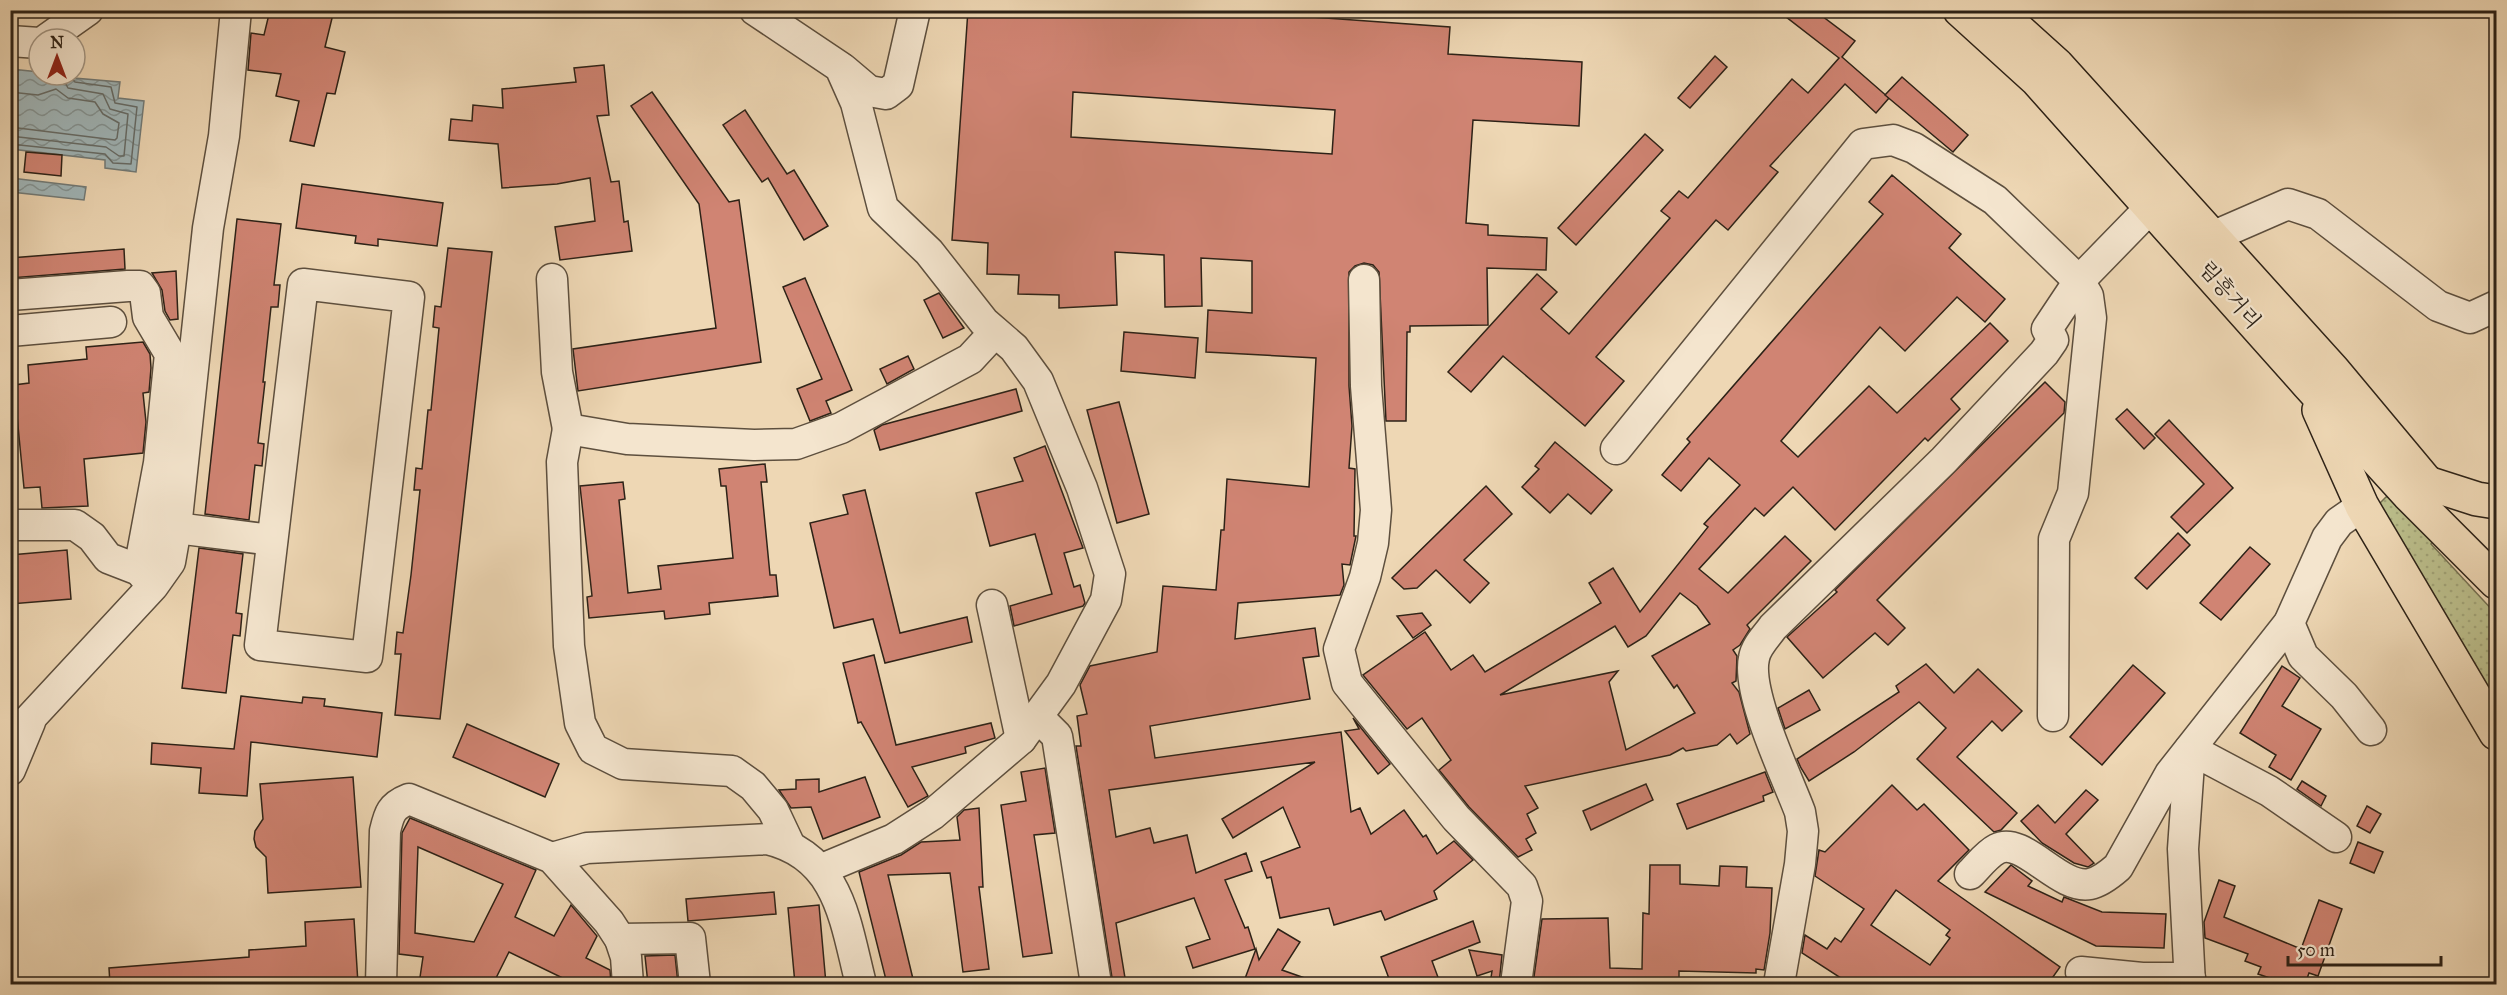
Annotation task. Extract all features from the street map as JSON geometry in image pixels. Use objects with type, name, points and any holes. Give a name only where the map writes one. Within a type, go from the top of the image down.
[{"type":"main road","name":"림흥거리","points":[[1960,10],[2037,80],[2152,206],[2307,384],[2409,494],[2496,582]]},
{"type":"main road","name":"림흥거리","points":[[1996,10],[2056,65],[2333,370],[2427,483],[2496,552]]},
{"type":"main road","points":[[2307,384],[2362,506],[2496,733]]},
{"type":"main road","points":[[2427,483],[2476,499],[2496,502]]},
{"type":"street","points":[[64,27],[88,10]]},
{"type":"street","points":[[10,740],[146,578],[170,562],[176,528],[208,228],[224,136],[236,10]]},
{"type":"street","points":[[755,10],[840,67],[869,91],[886,94],[898,85],[915,10]]},
{"type":"street","points":[[10,41],[27,42]]},
{"type":"street","points":[[822,869],[894,839],[933,814],[1029,727],[1060,684],[1106,600],[1110,574],[1082,488],[1038,381],[1014,348],[984,322],[929,252],[883,208],[856,103],[840,67]]},
{"type":"street","points":[[1616,450],[1863,144],[1893,140],[1914,148],[1995,201],[2079,281],[2088,296],[2091,318],[2073,493],[2054,539],[2053,716]]},
{"type":"street","points":[[2212,237],[2288,204],[2318,214],[2438,306],[2470,318],[2496,306]]},
{"type":"street","points":[[1779,984],[1800,864],[1803,831],[1800,812],[1757,698],[1753,675],[1754,659],[1758,647],[1773,627],[1944,460],[2044,353],[2053,340],[2047,329],[2079,281],[2152,206]]},
{"type":"street","points":[[552,279],[557,372],[568,429],[562,462],[569,646],[580,723],[592,749],[623,764],[732,771],[753,786],[773,810],[789,844]]},
{"type":"street","points":[[1364,280],[1366,386],[1376,510],[1373,543],[1365,577],[1339,649],[1341,665],[1347,682],[1456,818],[1522,886],[1527,901],[1516,984]]},
{"type":"street","points":[[303,284],[409,297],[367,657],[260,645],[273,540],[303,284]]},
{"type":"street","points":[[10,295],[128,286],[140,286],[145,293],[148,316],[170,354],[146,578]]},
{"type":"street","points":[[10,331],[111,322]]},
{"type":"street","points":[[568,429],[627,439],[754,445],[796,444],[841,428],[970,359],[995,332]]},
{"type":"street","points":[[1970,874],[1997,849],[2008,846],[2021,851],[2074,883],[2090,884],[2105,877],[2118,867],[2170,774],[2289,623],[2327,538],[2339,522],[2362,506]]},
{"type":"street","points":[[10,525],[75,525],[92,537],[108,558],[146,578]]},
{"type":"street","points":[[176,528],[273,540]]},
{"type":"street","points":[[993,605],[1029,727]]},
{"type":"street","points":[[2289,623],[2303,656],[2344,696],[2370,730]]},
{"type":"street","points":[[10,770],[33,714]]},
{"type":"street","points":[[1029,727],[1057,736],[1096,984]]},
{"type":"street","points":[[2190,749],[2269,791],[2336,837]]},
{"type":"street","points":[[2081,972],[2190,981],[2182,849],[2190,749]]},
{"type":"street","points":[[381,984],[385,831],[389,812],[398,804],[409,799],[552,858],[609,922],[620,939],[626,957],[628,984]]},
{"type":"street","points":[[552,858],[587,848],[767,839],[789,844],[822,869],[836,895],[861,984]]},
{"type":"street","points":[[620,939],[690,938],[695,984]]},
{"type":"green space","points":[[2386,497],[2393,497],[2434,540],[2431,544],[2496,614],[2496,711],[2377,506]]},
{"type":"water","points":[[11,69],[27,71],[27,87],[87,87],[87,79],[120,82],[118,98],[144,101],[136,172],[105,168],[105,160],[11,149]]},
{"type":"water","points":[[11,178],[86,187],[84,200],[11,192]]},
{"type":"building","points":[[270,10],[334,10],[325,47],[345,52],[335,94],[327,93],[314,146],[290,141],[299,101],[276,96],[281,74],[248,70],[251,33],[264,35]]},
{"type":"building","points":[[968,10],[1214,10],[1450,27],[1448,54],[1582,62],[1579,126],[1473,120],[1466,223],[1488,225],[1488,235],[1547,238],[1546,270],[1487,268],[1488,325],[1410,326],[1410,332],[1407,332],[1406,421],[1386,421],[1379,272],[1373,265],[1364,263],[1355,266],[1349,272],[1349,386],[1352,426],[1349,468],[1355,469],[1354,536],[1356,536],[1350,565],[1342,564],[1344,585],[1340,595],[1238,603],[1235,639],[1315,628],[1319,656],[1303,658],[1310,699],[1150,726],[1155,758],[1341,732],[1351,812],[1360,808],[1371,834],[1404,810],[1423,837],[1426,835],[1437,854],[1454,841],[1473,860],[1434,891],[1437,899],[1385,920],[1381,911],[1334,925],[1329,908],[1280,918],[1271,877],[1267,878],[1261,862],[1300,847],[1283,807],[1233,838],[1222,819],[1315,762],[1109,790],[1116,837],[1150,828],[1154,843],[1187,835],[1196,873],[1246,853],[1252,871],[1225,880],[1245,928],[1248,927],[1255,949],[1193,968],[1186,947],[1210,939],[1194,898],[1116,923],[1126,984],[1113,984],[1076,746],[1081,746],[1077,716],[1087,714],[1080,685],[1090,666],[1157,652],[1163,586],[1216,590],[1221,530],[1224,530],[1227,479],[1309,487],[1316,358],[1206,352],[1208,310],[1252,313],[1252,261],[1201,258],[1202,306],[1165,307],[1164,255],[1115,252],[1117,305],[1059,308],[1059,295],[1018,294],[1019,275],[987,274],[988,243],[952,240]],"holes":[[[1073,92],[1335,110],[1332,154],[1071,137]]]},
{"type":"building","points":[[1777,10],[1814,10],[1855,41],[1842,57],[1889,98],[1876,113],[1845,84],[1770,166],[1778,172],[1728,230],[1716,220],[1596,357],[1624,381],[1585,426],[1503,356],[1471,392],[1448,372],[1537,274],[1557,292],[1541,309],[1569,334],[1670,218],[1661,211],[1679,191],[1688,198],[1792,79],[1808,93],[1839,58]]},
{"type":"building","points":[[1715,56],[1727,67],[1690,108],[1678,98]]},
{"type":"building","points":[[604,65],[609,115],[597,116],[611,182],[619,181],[624,222],[628,221],[632,251],[560,260],[555,227],[595,221],[590,178],[557,184],[502,188],[498,144],[449,140],[451,119],[472,121],[473,105],[503,108],[502,89],[576,82],[574,68]]},
{"type":"building","points":[[1902,77],[1968,135],[1953,152],[1885,95]]},
{"type":"building","points":[[652,92],[729,202],[739,200],[761,362],[578,391],[573,349],[716,328],[699,204],[631,106]]},
{"type":"building","points":[[745,110],[787,174],[794,170],[828,226],[804,240],[768,178],[762,182],[723,125]]},
{"type":"building","points":[[1645,134],[1663,150],[1576,245],[1558,228]]},
{"type":"building","points":[[26,152],[62,155],[61,176],[24,172]]},
{"type":"building","points":[[1892,175],[1961,234],[1949,248],[2005,299],[1985,322],[1957,297],[1905,351],[1880,327],[1781,441],[1798,457],[1869,386],[1897,413],[1990,323],[2008,341],[1951,399],[1960,409],[1928,441],[1925,438],[1835,530],[1793,487],[1764,516],[1755,508],[1699,569],[1728,593],[1785,536],[1811,561],[1747,625],[1750,629],[1740,645],[1733,650],[1737,656],[1736,681],[1732,683],[1739,692],[1750,734],[1737,744],[1730,734],[1717,745],[1686,751],[1683,748],[1670,755],[1525,786],[1538,808],[1527,814],[1536,833],[1526,839],[1532,850],[1518,857],[1469,807],[1439,770],[1451,760],[1422,718],[1407,729],[1363,675],[1425,632],[1451,670],[1473,655],[1485,672],[1601,603],[1589,583],[1613,568],[1640,612],[1708,527],[1704,524],[1740,485],[1709,458],[1681,491],[1662,475],[1690,442],[1687,439],[1883,214],[1869,202]],"holes":[[[1680,593],[1697,606],[1710,624],[1652,656],[1674,688],[1677,685],[1695,713],[1626,750],[1609,682],[1618,671],[1500,695],[1615,626],[1628,647],[1646,636]]]},
{"type":"building","points":[[302,184],[443,203],[437,246],[378,239],[378,246],[355,243],[356,236],[296,228]]},
{"type":"building","points":[[237,219],[281,224],[274,285],[280,285],[278,307],[271,307],[258,443],[264,444],[262,466],[255,465],[249,520],[205,514]]},
{"type":"building","points":[[448,248],[492,252],[440,719],[395,715],[401,654],[395,654],[397,632],[403,633],[411,575],[420,490],[414,490],[416,468],[422,469],[428,410],[431,410],[439,328],[433,327],[435,306],[441,307]]},
{"type":"building","points":[[124,249],[125,269],[10,278],[10,258]]},
{"type":"building","points":[[176,271],[178,319],[170,320],[165,311],[162,290],[152,273]]},
{"type":"building","points":[[805,278],[852,390],[826,401],[831,413],[810,421],[797,389],[822,379],[783,287]]},
{"type":"building","points":[[939,293],[964,328],[943,338],[924,300]]},
{"type":"building","points":[[1124,332],[1198,338],[1195,378],[1121,371]]},
{"type":"building","points":[[143,342],[150,354],[151,368],[149,392],[143,393],[146,422],[143,453],[84,459],[88,506],[42,508],[40,487],[24,488],[14,385],[29,383],[28,365],[87,359],[86,347]]},
{"type":"building","points":[[908,356],[914,369],[887,384],[880,369]]},
{"type":"building","points":[[2045,382],[2065,402],[2064,413],[1877,600],[1905,628],[1888,645],[1875,633],[1823,678],[1787,637],[1837,592],[1835,590]]},
{"type":"building","points":[[1016,389],[1022,411],[880,450],[874,430],[882,425]]},
{"type":"building","points":[[1119,402],[1149,514],[1117,523],[1087,410]]},
{"type":"building","points":[[2127,409],[2155,438],[2144,449],[2116,419]]},
{"type":"building","points":[[2169,420],[2233,488],[2187,533],[2171,517],[2204,484],[2155,434]]},
{"type":"building","points":[[1555,442],[1612,490],[1591,514],[1568,494],[1550,513],[1522,487],[1539,469],[1535,466]]},
{"type":"building","points":[[1045,446],[1083,548],[1064,553],[1074,587],[1080,585],[1085,603],[1083,606],[1014,626],[1010,606],[1052,594],[1035,534],[990,546],[976,493],[1023,481],[1014,458]]},
{"type":"building","points":[[765,464],[767,482],[761,482],[770,575],[776,575],[778,596],[709,603],[710,614],[665,619],[664,611],[589,618],[587,597],[592,596],[580,486],[623,482],[625,499],[619,500],[628,593],[661,589],[658,566],[733,558],[726,486],[721,486],[719,469]]},
{"type":"building","points":[[1486,486],[1512,514],[1464,560],[1489,583],[1470,603],[1436,570],[1417,588],[1404,589],[1392,578]]},
{"type":"building","points":[[865,490],[900,633],[967,617],[972,642],[885,663],[873,619],[834,628],[810,523],[848,514],[843,495]]},
{"type":"building","points":[[2178,533],[2190,545],[2147,589],[2135,578]]},
{"type":"building","points":[[2250,547],[2270,564],[2221,620],[2200,603]]},
{"type":"building","points":[[199,548],[243,554],[236,613],[242,614],[240,636],[233,635],[226,693],[182,688]]},
{"type":"building","points":[[67,550],[71,599],[10,604],[10,555]]},
{"type":"building","points":[[1422,613],[1431,625],[1413,638],[1397,616]]},
{"type":"building","points":[[874,655],[896,745],[991,723],[995,738],[965,747],[966,753],[912,767],[928,796],[908,807],[861,722],[858,723],[843,663]]},
{"type":"building","points":[[1926,664],[1954,693],[1978,669],[2022,711],[2002,731],[1992,721],[1957,757],[2017,813],[2001,830],[1994,832],[1917,759],[1946,728],[1919,702],[1854,752],[1809,781],[1801,768],[1797,759],[1899,692],[1896,686]]},
{"type":"building","points":[[2133,665],[2165,693],[2102,765],[2070,737]]},
{"type":"building","points":[[2282,666],[2300,678],[2282,706],[2321,729],[2291,780],[2269,767],[2276,755],[2240,733]]},
{"type":"building","points":[[1809,690],[1820,710],[1785,729],[1778,708]]},
{"type":"building","points":[[241,696],[302,703],[303,697],[325,699],[324,706],[382,713],[377,757],[251,742],[247,796],[199,793],[201,768],[151,764],[152,743],[234,749]]},
{"type":"building","points":[[1353,718],[1390,764],[1378,774],[1345,731],[1359,729]]},
{"type":"building","points":[[467,724],[559,764],[545,797],[453,757]]},
{"type":"building","points":[[1045,768],[1055,833],[1034,835],[1052,953],[1023,957],[1001,805],[1026,801],[1021,772]]},
{"type":"building","points":[[1765,772],[1773,792],[1763,796],[1764,801],[1687,829],[1677,804]]},
{"type":"building","points":[[353,777],[361,887],[268,893],[266,857],[256,847],[254,839],[255,831],[263,819],[260,784]]},
{"type":"building","points":[[865,777],[880,817],[823,839],[811,807],[791,808],[779,790],[796,789],[796,780],[819,779],[819,792]]},
{"type":"building","points":[[2302,781],[2326,796],[2321,806],[2297,789]]},
{"type":"building","points":[[1646,784],[1653,800],[1591,830],[1583,811]]},
{"type":"building","points":[[1892,785],[1917,810],[1924,804],[1969,850],[1938,881],[2060,967],[2048,984],[1850,984],[1802,953],[1805,935],[1827,949],[1835,938],[1841,942],[1864,909],[1815,876],[1819,850],[1825,852]],"holes":[[[1896,890],[1950,930],[1946,935],[1950,938],[1930,965],[1871,925]]]},
{"type":"building","points":[[2086,790],[2098,800],[2066,834],[2094,863],[2088,867],[2074,863],[2042,843],[2021,821],[2038,805],[2055,823]]},
{"type":"building","points":[[2367,806],[2381,814],[2370,833],[2357,826]]},
{"type":"building","points":[[979,808],[983,887],[979,887],[989,969],[963,972],[950,873],[888,875],[913,979],[887,984],[859,872],[901,855],[921,842],[960,840],[957,817],[964,810]]},
{"type":"building","points":[[410,818],[536,870],[515,917],[554,936],[571,905],[597,936],[586,958],[610,970],[611,984],[575,984],[509,952],[493,984],[419,984],[423,957],[399,954],[402,833]],"holes":[[[418,847],[503,884],[474,942],[415,933]]]},
{"type":"building","points":[[2358,842],[2383,852],[2374,873],[2350,863]]},
{"type":"building","points":[[1650,865],[1680,865],[1680,884],[1719,886],[1720,866],[1747,867],[1746,887],[1772,888],[1770,933],[1764,970],[1756,969],[1756,973],[1679,971],[1679,984],[1533,984],[1542,919],[1608,918],[1610,968],[1642,969],[1643,913],[1649,914]]},
{"type":"building","points":[[2011,865],[2032,881],[2028,886],[2062,902],[2064,897],[2102,912],[2166,914],[2164,948],[2096,946],[1985,892]]},
{"type":"building","points":[[2219,880],[2235,886],[2224,917],[2301,949],[2319,900],[2342,909],[2318,976],[2309,973],[2305,984],[2287,984],[2258,974],[2261,967],[2245,961],[2248,954],[2205,938],[2204,922]]},
{"type":"building","points":[[774,892],[776,914],[688,921],[686,899]]},
{"type":"building","points":[[819,905],[826,984],[795,984],[788,908]]},
{"type":"building","points":[[354,919],[358,984],[110,984],[109,968],[249,957],[249,950],[306,946],[305,922]]},
{"type":"building","points":[[1473,921],[1480,942],[1432,961],[1439,980],[1427,984],[1391,984],[1381,957]]},
{"type":"building","points":[[1278,929],[1300,942],[1282,970],[1316,982],[1315,984],[1243,984],[1256,949],[1259,960]]},
{"type":"building","points":[[1469,950],[1502,955],[1499,984],[1490,984],[1492,971],[1477,976]]},
{"type":"building","points":[[675,955],[678,984],[648,984],[645,956]]}]
